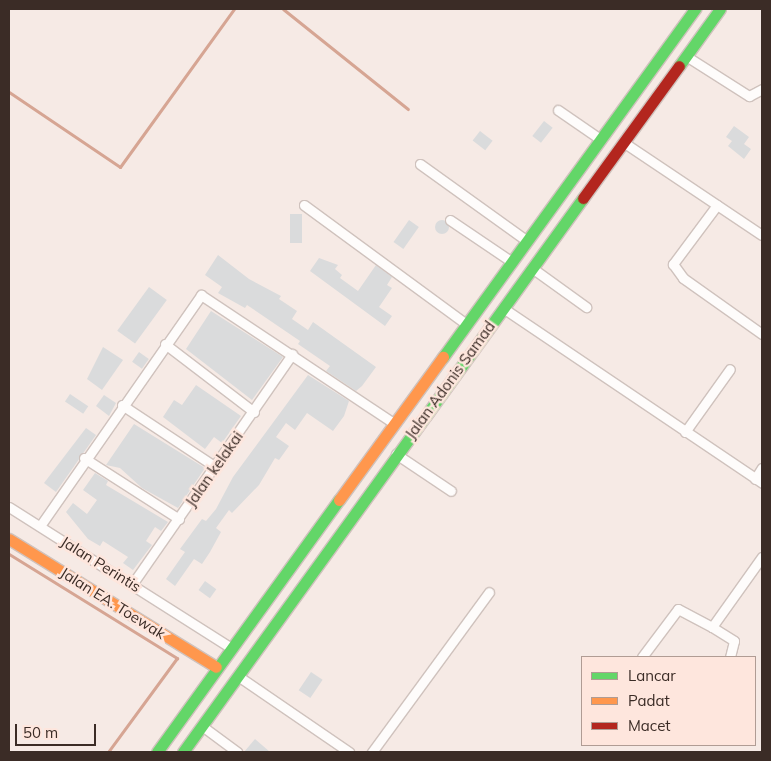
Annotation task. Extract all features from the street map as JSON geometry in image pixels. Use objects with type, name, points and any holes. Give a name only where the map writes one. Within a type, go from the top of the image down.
[{"type":"main road","points":[[157,752],[216,667],[695,9]]},
{"type":"main road","name":"Jalan Adonis Samad","points":[[183,752],[396,454],[720,9]]},
{"type":"main road","name":"Jalan EA. Toewak","points":[[9,539],[216,667]]},
{"type":"street","points":[[686,56],[749,96],[762,89]]},
{"type":"street","points":[[560,111],[600,138]]},
{"type":"street","points":[[623,142],[762,235]]},
{"type":"street","points":[[420,164],[527,241]]},
{"type":"street","points":[[304,205],[466,324]]},
{"type":"street","points":[[717,205],[673,264],[683,278],[762,334]]},
{"type":"street","points":[[450,220],[512,262]]},
{"type":"street","points":[[532,268],[586,307]]},
{"type":"street","points":[[40,526],[84,458],[201,295],[394,423]]},
{"type":"street","points":[[503,308],[759,481],[762,468]]},
{"type":"street","points":[[165,344],[254,412]]},
{"type":"street","name":"Jalan kelakai","points":[[133,583],[254,412],[292,354]]},
{"type":"street","points":[[685,432],[730,369]]},
{"type":"street","points":[[122,405],[214,466]]},
{"type":"street","points":[[396,454],[451,491]]},
{"type":"street","points":[[84,458],[179,519]]},
{"type":"street","name":"Jalan Perintis","points":[[9,507],[133,583],[231,648]]},
{"type":"street","points":[[712,627],[762,557]]},
{"type":"street","points":[[372,752],[490,592]]},
{"type":"street","points":[[643,656],[678,609],[734,641],[730,656]]},
{"type":"street","points":[[238,676],[349,752]]},
{"type":"street","points":[[202,726],[237,752]]},
{"type":"building","points":[[544,121],[553,128],[541,143],[532,136]]},
{"type":"building","points":[[734,126],[749,137],[744,144],[751,149],[744,159],[728,146],[732,141],[726,137]]},
{"type":"building","points":[[480,131],[493,141],[485,150],[473,140]]},
{"type":"building","points":[[290,214],[302,214],[302,243],[290,243]]},
{"type":"building","points":[[409,220],[419,227],[403,249],[394,242]]},
{"type":"building","points":[[439,220],[445,220],[449,227],[445,234],[439,234],[435,230],[435,224]]},
{"type":"building","points":[[218,255],[249,279],[281,296],[279,299],[297,311],[292,319],[308,330],[313,322],[376,367],[362,386],[356,391],[326,371],[330,366],[298,344],[300,341],[247,305],[245,308],[218,293],[222,287],[205,275]]},
{"type":"building","points":[[319,258],[338,265],[335,269],[342,275],[340,278],[358,291],[376,265],[392,277],[387,285],[392,288],[379,307],[392,316],[385,326],[310,271]]},
{"type":"building","points":[[149,287],[167,300],[135,344],[117,331]]},
{"type":"building","points":[[211,311],[283,357],[252,400],[186,349]]},
{"type":"building","points":[[103,347],[123,360],[102,390],[87,379]]},
{"type":"building","points":[[139,352],[149,359],[142,369],[132,362]]},
{"type":"building","points":[[308,375],[349,401],[344,416],[333,431],[307,413],[295,430],[286,423],[276,437],[289,446],[279,460],[275,458],[259,485],[232,513],[229,510],[216,528],[221,532],[202,564],[194,559],[175,586],[166,579],[185,552],[180,549],[202,519],[206,521],[216,509],[233,477]]},
{"type":"building","points":[[196,385],[241,416],[222,443],[214,437],[205,449],[163,417],[174,400],[182,405]]},
{"type":"building","points":[[70,394],[88,406],[83,414],[65,401]]},
{"type":"building","points":[[104,395],[116,403],[109,416],[96,406]]},
{"type":"building","points":[[134,424],[205,468],[178,508],[142,488],[120,468],[106,465]]},
{"type":"building","points":[[86,428],[96,435],[56,492],[44,483]]},
{"type":"building","points":[[95,473],[108,481],[106,485],[168,522],[161,531],[155,527],[146,541],[152,545],[133,570],[123,563],[128,557],[103,541],[100,546],[88,539],[66,512],[73,503],[87,514],[97,500],[83,490]]},
{"type":"building","points":[[205,581],[216,589],[210,598],[199,590]]},
{"type":"building","points":[[311,672],[323,680],[310,698],[299,690]]},
{"type":"building","points":[[255,739],[270,752],[244,752]]},
{"type":"waterway","points":[[9,92],[120,167],[234,9]]},
{"type":"waterway","points":[[283,9],[408,109]]},
{"type":"waterway","points":[[9,554],[177,658],[108,752]]},
{"type":"traffic: fast","points":[[443,357],[695,9]]},
{"type":"traffic: fast","points":[[679,66],[720,9]]},
{"type":"traffic: fast","points":[[183,752],[583,198]]},
{"type":"traffic: fast","points":[[157,752],[339,500]]},
{"type":"traffic: slow","points":[[339,500],[443,357]]},
{"type":"traffic: slow","points":[[9,539],[216,667]]},
{"type":"traffic: jam","points":[[583,198],[679,66]]}]
